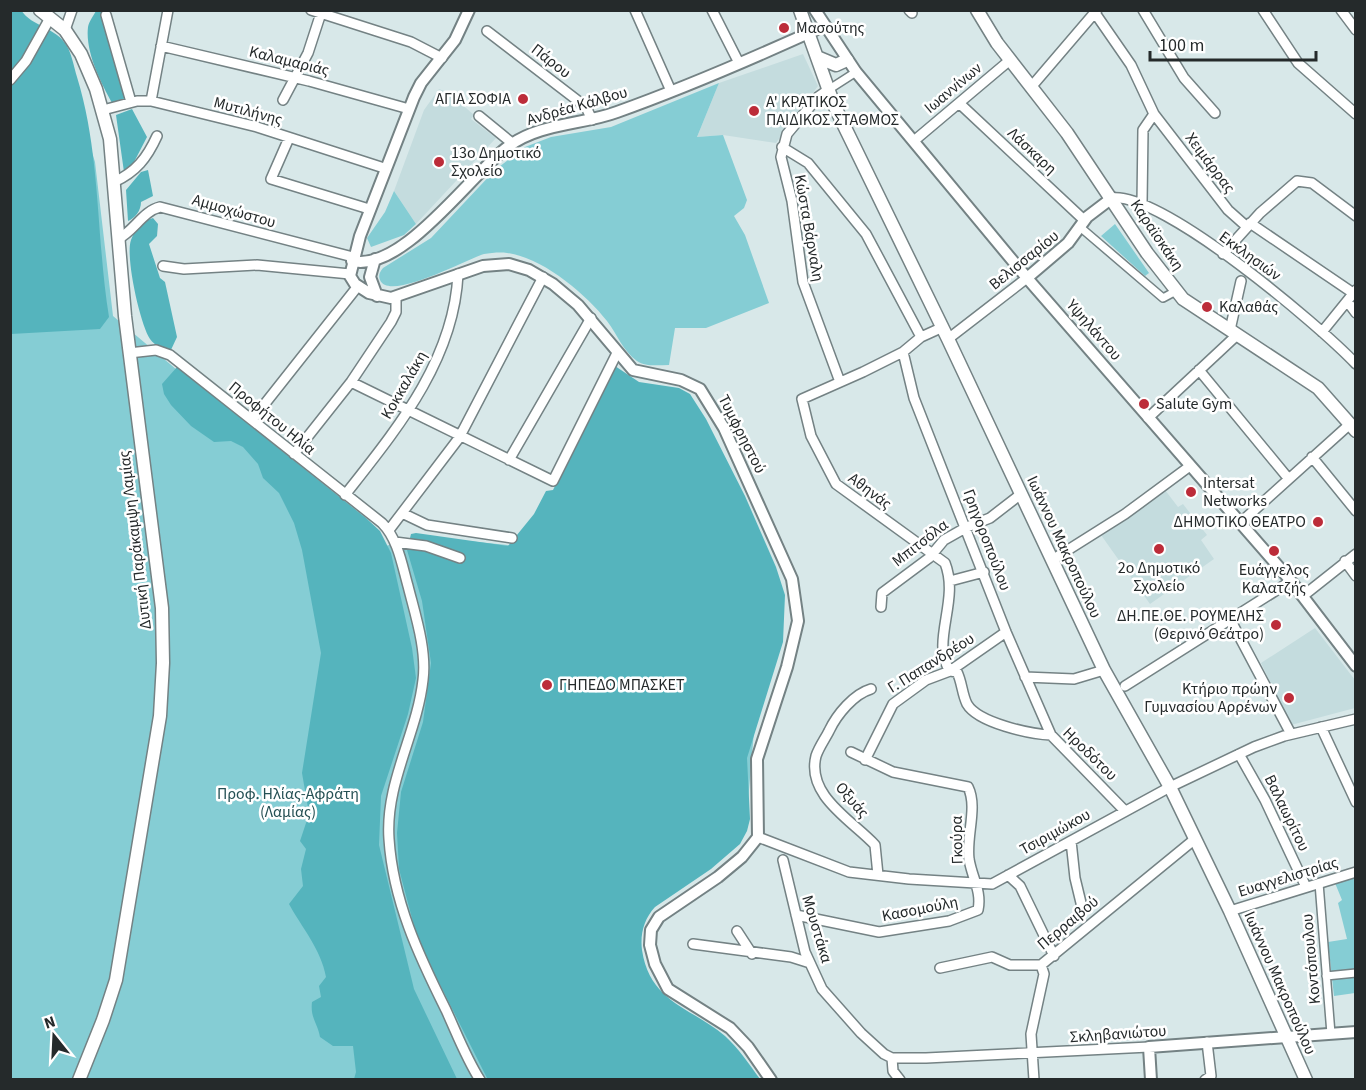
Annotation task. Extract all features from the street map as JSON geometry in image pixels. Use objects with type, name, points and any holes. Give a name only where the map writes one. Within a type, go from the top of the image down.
[{"type":"main road","points":[[800,10],[808,34]]},
{"type":"main road","name":"Καραϊσκάκη","points":[[981,12],[1010,60],[1032,86],[1176,291],[1193,307],[1318,388],[1353,428]]},
{"type":"main road","name":"Δυτική Παράκαμψη Λαμίας","points":[[45,14],[65,30],[86,63],[103,110],[111,145],[129,353],[162,608],[162,693],[116,980],[79,1080]]},
{"type":"main road","name":"Ιωάννου Μακροπούλου","points":[[808,34],[828,90],[946,333],[1104,670],[1170,787],[1230,911],[1306,1080]]},
{"type":"main road","points":[[817,57],[836,65],[847,60]]},
{"type":"street","points":[[65,30],[72,10]]},
{"type":"street","points":[[151,102],[168,10]]},
{"type":"street","points":[[311,10],[411,42],[442,58]]},
{"type":"street","points":[[635,10],[671,91]]},
{"type":"street","points":[[712,10],[739,63]]},
{"type":"street","name":"Υψηλάντου","points":[[815,10],[856,72],[915,140],[1027,278],[1291,581],[1356,666]]},
{"type":"street","points":[[1143,10],[1184,78],[1215,113]]},
{"type":"street","points":[[1263,10],[1298,63],[1356,114]]},
{"type":"street","points":[[1341,10],[1356,30]]},
{"type":"street","points":[[283,100],[308,53],[322,12]]},
{"type":"street","points":[[163,266],[183,269],[257,265],[335,275],[350,274],[352,259],[384,168],[420,83],[455,40],[466,12]]},
{"type":"street","points":[[1032,86],[1096,12]]},
{"type":"street","name":"Χειμάρρας","points":[[1096,12],[1131,65],[1154,114],[1228,210],[1352,295],[1356,313]]},
{"type":"street","points":[[10,80],[26,61],[45,14]]},
{"type":"street","points":[[106,15],[131,102]]},
{"type":"street","name":"Ανδρέα Κάλβου","points":[[352,259],[364,262],[375,259],[419,234],[486,164],[512,143],[536,132],[592,120],[671,91],[824,26]]},
{"type":"street","name":"Πάρου","points":[[487,31],[586,107],[592,120]]},
{"type":"street","name":"Καλαμαριάς","points":[[161,46],[296,77],[409,109]]},
{"type":"street","name":"Ιωαννίνων","points":[[915,140],[1010,60]]},
{"type":"street","points":[[856,72],[818,97],[787,134],[782,147],[810,165],[866,234],[921,337]]},
{"type":"street","name":"Μυτιλήνης","points":[[103,110],[131,102],[151,102],[289,138],[384,168]]},
{"type":"street","name":"Λάσκαρη","points":[[959,103],[1082,223]]},
{"type":"street","points":[[1142,204],[1143,130],[1154,114]]},
{"type":"street","points":[[479,116],[512,143]]},
{"type":"street","points":[[114,182],[134,171],[144,161],[157,136]]},
{"type":"street","points":[[289,138],[271,179],[369,209]]},
{"type":"street","name":"Κώστα Βάρναλη","points":[[782,147],[781,158],[792,201],[802,282],[840,382]]},
{"type":"street","points":[[1223,254],[1248,225],[1297,181],[1305,180],[1356,216]]},
{"type":"street","name":"Εκκλησιών","points":[[1112,198],[1142,204],[1223,254],[1322,332],[1356,364]]},
{"type":"street","name":"Βελισσαρίου","points":[[802,399],[903,352],[921,337],[946,333],[1027,278],[1068,243],[1082,223],[1112,198]]},
{"type":"street","name":"Αμμοχώστου","points":[[118,239],[127,234],[147,213],[160,207],[352,259]]},
{"type":"street","points":[[1082,223],[1163,298],[1176,291]]},
{"type":"street","points":[[375,259],[370,277],[377,296]]},
{"type":"street","name":"Τυμφρηστού","points":[[350,274],[358,286],[377,296],[396,297],[483,266],[503,264],[524,268],[543,277],[570,297],[591,318],[617,354],[639,372],[681,380],[703,392],[724,428],[795,590],[798,614],[794,640],[757,759],[758,837]]},
{"type":"street","name":"Κοκκαλάκη","points":[[345,495],[410,411],[440,352],[455,301],[458,274]]},
{"type":"street","points":[[480,1080],[417,953],[403,910],[391,858],[389,838],[391,800],[420,696],[424,670],[410,596],[395,542],[389,530],[460,435],[543,277]]},
{"type":"street","points":[[1148,418],[1234,333],[1241,281]]},
{"type":"street","points":[[252,420],[358,286]]},
{"type":"street","points":[[1322,332],[1352,295]]},
{"type":"street","points":[[294,454],[351,382],[395,316],[396,297]]},
{"type":"street","points":[[509,460],[591,318]]},
{"type":"street","name":"Προφήτου Ηλία","points":[[129,353],[165,352],[389,530]]},
{"type":"street","name":"Γρηγοροπούλου","points":[[903,352],[914,398],[967,527],[1006,632],[1051,735]]},
{"type":"street","points":[[351,382],[553,481],[617,354]]},
{"type":"street","points":[[1199,370],[1288,478]]},
{"type":"street","name":"Αθηνάς","points":[[802,399],[811,436],[836,484],[934,553]]},
{"type":"street","points":[[1240,523],[1312,457],[1353,428]]},
{"type":"street","points":[[1312,457],[1356,511]]},
{"type":"street","points":[[1052,560],[1125,514],[1190,466]]},
{"type":"street","name":"Μπιτσόλα","points":[[881,607],[882,593],[934,553],[944,540],[967,527],[990,518],[1021,494]]},
{"type":"street","points":[[402,513],[427,525],[512,538]]},
{"type":"street","points":[[395,542],[426,546],[460,558]]},
{"type":"street","points":[[934,553],[945,563],[950,581],[951,596],[943,646],[946,665],[950,671]]},
{"type":"street","points":[[1303,596],[1356,554]]},
{"type":"street","points":[[1345,561],[1356,576]]},
{"type":"street","points":[[950,581],[984,572]]},
{"type":"street","points":[[1125,686],[1291,581]]},
{"type":"street","points":[[1230,620],[1291,734]]},
{"type":"street","name":"Γ. Παπανδρέου","points":[[865,760],[893,704],[926,680],[950,671],[1006,632]]},
{"type":"street","points":[[1025,677],[1074,679],[1104,670]]},
{"type":"street","name":"Ηροδότου","points":[[950,671],[957,672],[968,706],[980,716],[1033,734],[1051,735],[1125,811]]},
{"type":"street","name":"Οξυάς","points":[[871,689],[863,691],[838,716],[817,752],[815,768],[820,786],[834,807],[875,845],[878,875]]},
{"type":"street","name":"Τσιριμώκου","points":[[758,837],[840,869],[878,875],[992,884],[1170,787],[1239,754],[1291,734],[1356,719]]},
{"type":"street","points":[[1321,727],[1356,802]]},
{"type":"street","points":[[851,752],[865,760]]},
{"type":"street","name":"Βαλαωρίτου","points":[[1239,754],[1265,800],[1306,887]]},
{"type":"street","name":"Γκούρα","points":[[865,760],[899,774],[964,785],[971,793],[969,858],[980,899],[978,910]]},
{"type":"street","points":[[758,837],[742,857],[718,877],[659,917],[651,930],[650,940],[655,964],[668,989],[677,997],[730,1028],[748,1047],[771,1080]]},
{"type":"street","name":"Περραιβού","points":[[940,968],[992,957],[1004,964],[1041,965],[1195,839]]},
{"type":"street","points":[[1071,841],[1075,878],[1082,907]]},
{"type":"street","name":"Μουστάκα","points":[[783,860],[810,963],[822,989],[861,1033],[888,1056],[893,1071],[900,1080]]},
{"type":"street","name":"Ευαγγελιστρίας","points":[[1230,911],[1356,872]]},
{"type":"street","points":[[1008,875],[1020,886],[1054,956]]},
{"type":"street","name":"Κοντόπουλου","points":[[1319,883],[1331,1034]]},
{"type":"street","name":"Κασομούλη","points":[[796,915],[879,932],[940,923],[978,910]]},
{"type":"street","points":[[737,931],[752,954]]},
{"type":"street","points":[[693,944],[752,954],[791,957],[810,963]]},
{"type":"street","points":[[1034,1080],[1031,1040],[1044,974],[1041,965]]},
{"type":"street","points":[[1326,976],[1356,972]]},
{"type":"street","name":"Σκληβανιώτου","points":[[888,1056],[1033,1055],[1356,1032]]},
{"type":"street","points":[[1204,1080],[1211,1076],[1207,1042]]},
{"type":"street","points":[[1149,1047],[1150,1080]]},
{"type":"shaded area","points":[[21,10],[31,20],[57,35],[67,46],[85,106],[94,166],[109,317],[100,329],[11,334],[10,11]]},
{"type":"shaded area","points":[[96,11],[102,11],[126,98],[112,103],[99,77],[89,47],[88,27]]},
{"type":"shaded area","name":"Α' ΚΡΑΤΙΚΟΣ ΠΑΙΔΙΚΟΣ ΣΤΑΘΜΟΣ","points":[[803,54],[818,86],[776,143],[723,135],[697,137],[719,83]]},
{"type":"shaded area","name":"13ο Δημοτικό Σχολείο","points":[[439,89],[449,93],[474,115],[471,119],[496,138],[416,224],[394,191],[424,110]]},
{"type":"shaded area","points":[[132,109],[147,137],[133,164],[124,172],[116,115]]},
{"type":"shaded area","points":[[148,170],[153,196],[141,202],[137,214],[128,221],[126,190],[141,172]]},
{"type":"shaded area","points":[[153,218],[158,224],[157,236],[149,244],[160,278],[165,282],[177,337],[170,352],[154,344],[146,331],[138,305],[130,260],[131,240],[135,232],[146,221]]},
{"type":"shaded area","points":[[615,366],[639,382],[679,388],[690,394],[706,419],[745,496],[776,567],[785,595],[783,642],[747,758],[750,819],[747,831],[740,844],[711,869],[655,907],[646,922],[642,938],[646,968],[663,993],[725,1036],[760,1079],[488,1080],[418,941],[399,869],[397,833],[401,792],[423,722],[431,663],[422,601],[407,550],[411,534],[508,546],[534,514],[546,491],[553,490]]},
{"type":"shaded area","points":[[177,367],[366,518],[380,531],[391,553],[412,648],[416,678],[408,714],[381,796],[379,845],[414,989],[457,1079],[354,1079],[356,1072],[353,1046],[333,1046],[320,1037],[312,1012],[312,1002],[321,997],[319,986],[326,977],[324,967],[316,948],[289,904],[303,886],[301,869],[306,849],[300,841],[309,814],[302,773],[321,653],[302,550],[294,523],[279,493],[263,478],[258,464],[243,447],[231,441],[214,442],[191,426],[171,405],[164,394],[162,384]]},
{"type":"shaded area","name":"2ο Δημοτικό Σχολείο","points":[[1165,490],[1178,507],[1183,504],[1207,535],[1201,540],[1214,559],[1150,604],[1101,535]]},
{"type":"shaded area","points":[[1315,628],[1355,680],[1355,708],[1291,725],[1261,663]]},
{"type":"green space","name":"Προφ. Ηλίας-Αφράτη (Λαμίας)","points":[[10,17],[68,75],[95,162],[113,316],[386,546],[418,536],[518,546],[769,555],[746,825],[647,911],[638,931],[638,958],[694,1079],[11,1079]]},
{"type":"green space","points":[[719,83],[697,137],[723,135],[747,200],[744,208],[734,216],[745,235],[769,303],[706,328],[675,328],[669,365],[648,365],[637,361],[624,347],[598,310],[575,289],[548,269],[520,256],[504,253],[484,254],[429,277],[398,286],[386,285],[380,280],[383,268],[431,238],[495,170],[525,147],[551,137],[611,127]]},
{"type":"green space","points":[[394,191],[416,224],[404,235],[371,247],[367,238],[385,212]]},
{"type":"green space","points":[[1115,224],[1149,273],[1145,276],[1101,236]]},
{"type":"green space","points":[[1355,876],[1355,993],[1334,996],[1328,942],[1347,939],[1338,903],[1342,900],[1335,883]]},
{"type":"place","name":"Μασούτης","points":[[784,28]]},
{"type":"place","name":"ΑΓΙΑ ΣΟΦΙΑ","points":[[523,99]]},
{"type":"place","name":"Α' ΚΡΑΤΙΚΟΣ ΠΑΙΔΙΚΟΣ ΣΤΑΘΜΟΣ","points":[[754,111]]},
{"type":"place","name":"13ο Δημοτικό Σχολείο","points":[[439,162]]},
{"type":"place","name":"Καλαθάς","points":[[1207,307]]},
{"type":"place","name":"Salute Gym","points":[[1144,404]]},
{"type":"place","name":"Intersat Networks","points":[[1191,492]]},
{"type":"place","name":"ΔΗΜΟΤΙΚΟ ΘΕΑΤΡΟ","points":[[1318,522]]},
{"type":"place","name":"2ο Δημοτικό Σχολείο","points":[[1159,549]]},
{"type":"place","name":"Ευάγγελος Καλατζής","points":[[1274,551]]},
{"type":"place","name":"ΔΗ.ΠΕ.ΘΕ. ΡΟΥΜΕΛΗΣ (Θερινό Θεάτρο)","points":[[1276,625]]},
{"type":"place","name":"ΓΗΠΕΔΟ ΜΠΑΣΚΕΤ","points":[[547,685]]},
{"type":"place","name":"Κτήριο πρώην Γυμνασίου Αρρένων","points":[[1289,698]]}]
